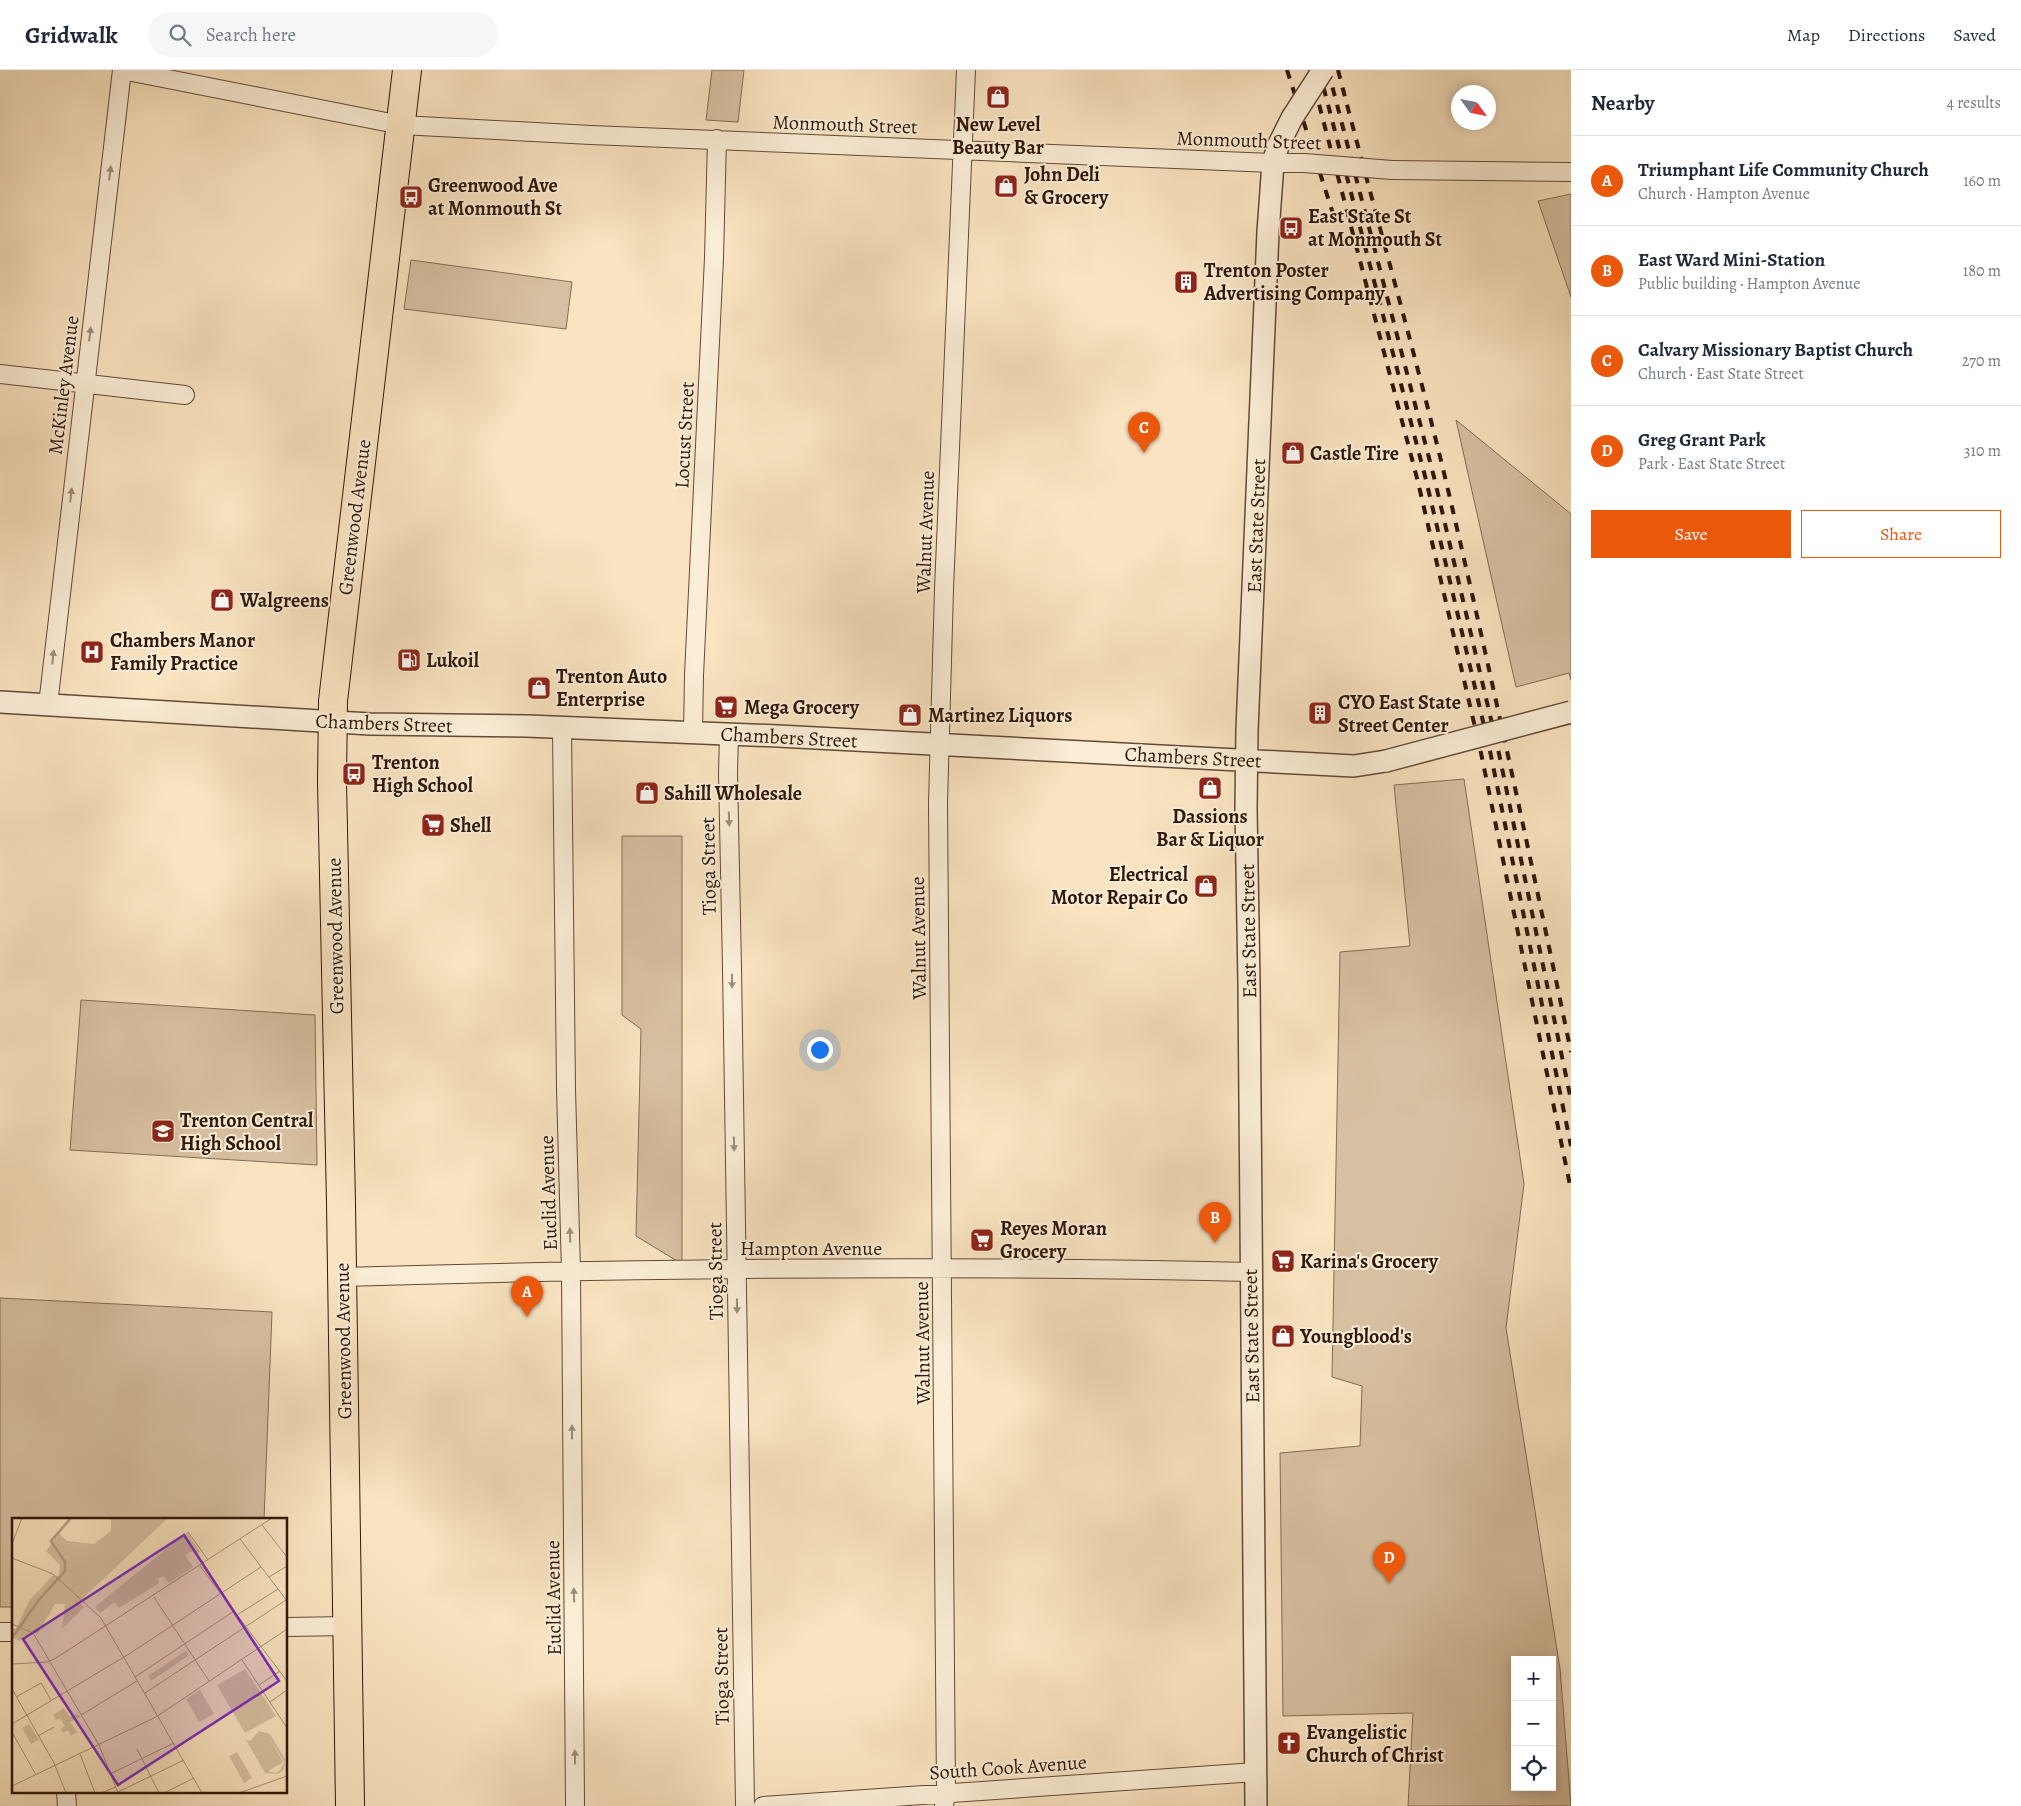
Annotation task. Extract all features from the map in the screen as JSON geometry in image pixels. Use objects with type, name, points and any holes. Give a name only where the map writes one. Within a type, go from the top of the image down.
[{"type":"main road","name":"Greenwood Avenue","points":[[350,1806],[332,782],[334,686],[407,70]]},
{"type":"street","name":"Monmouth Street","points":[[122,70],[401,125],[1304,163],[1392,170],[1571,172]]},
{"type":"street","name":"McKinley Avenue","points":[[48,705],[122,70]]},
{"type":"street","name":"Walnut Avenue","points":[[945,1799],[938,803],[966,70]]},
{"type":"street","name":"East State Street","points":[[1256,1806],[1246,760],[1268,232],[1273,163],[1278,146],[1292,118],[1323,70]]},
{"type":"street","name":"Locust Street","points":[[693,732],[714,258],[717,139]]},
{"type":"street","points":[[0,374],[185,394]]},
{"type":"street","name":"Chambers Street","points":[[0,702],[333,722],[693,732],[1354,766],[1386,761],[1571,712]]},
{"type":"street","name":"Euclid Avenue","points":[[562,729],[566,1089],[571,1271],[575,1806]]},
{"type":"street","name":"Tioga Street","points":[[729,735],[728,773],[737,1269],[736,1349],[745,1806]]},
{"type":"street","name":"Hampton Avenue","points":[[342,1276],[737,1269],[1069,1268],[1251,1272]]},
{"type":"street","points":[[288,1627],[347,1626]]},
{"type":"street","name":"South Cook Avenue","points":[[763,1806],[945,1799],[1256,1772]]},
{"type":"shaded area","points":[[712,70],[744,70],[738,122],[706,120]]},
{"type":"shaded area","points":[[1571,194],[1571,297],[1538,201]]},
{"type":"shaded area","points":[[411,260],[572,282],[566,329],[404,309]]},
{"type":"shaded area","points":[[1456,420],[1571,514],[1571,680],[1569,673],[1516,687]]},
{"type":"shaded area","points":[[1464,779],[1524,1184],[1506,1328],[1560,1669],[1571,1806],[1408,1806],[1413,1713],[1283,1716],[1280,1453],[1360,1446],[1362,1386],[1332,1377],[1340,952],[1410,946],[1394,785]]},
{"type":"shaded area","points":[[622,836],[682,836],[682,1264],[636,1236],[641,1029],[622,1015]]},
{"type":"shaded area","points":[[81,1000],[315,1015],[317,1165],[70,1150]]},
{"type":"shaded area","points":[[0,1298],[272,1312],[264,1518],[12,1518],[12,1607],[0,1607]]},
{"type":"railway","points":[[1287,70],[1336,223]]},
{"type":"railway","points":[[1310,70],[1418,482],[1481,753],[1571,1190]]},
{"type":"railway","points":[[1319,70],[1426,480],[1490,751],[1571,1146]]},
{"type":"railway","points":[[1328,70],[1434,477],[1498,749],[1571,1100]]},
{"type":"railway","points":[[1338,70],[1445,477],[1510,764],[1571,1052]]},
{"type":"place","name":"New Level Beauty Bar","points":[[998,97]]},
{"type":"place","name":"John Deli & Grocery","points":[[1006,186]]},
{"type":"place","name":"Greenwood Ave at Monmouth St","points":[[411,197]]},
{"type":"place","name":"East State St at Monmouth St","points":[[1291,228]]},
{"type":"place","name":"Trenton Poster Advertising Company","points":[[1186,282]]},
{"type":"place","name":"Calvary Missionary Baptist Church","points":[[1144,453]]},
{"type":"place","name":"Castle Tire","points":[[1293,453]]},
{"type":"place","name":"Walgreens","points":[[222,600]]},
{"type":"place","name":"Chambers Manor Family Practice","points":[[92,652]]},
{"type":"place","name":"Lukoil","points":[[409,660]]},
{"type":"place","name":"Trenton Auto Enterprise","points":[[539,688]]},
{"type":"place","name":"Mega Grocery","points":[[726,707]]},
{"type":"place","name":"CYO East State Street Center","points":[[1320,713]]},
{"type":"place","name":"Martinez Liquors","points":[[910,715]]},
{"type":"place","name":"Trenton High School","points":[[354,774]]},
{"type":"place","name":"Dassions Bar & Liquor","points":[[1210,788]]},
{"type":"place","name":"Sahill Wholesale","points":[[647,793]]},
{"type":"place","name":"Shell","points":[[433,825]]},
{"type":"place","name":"Electrical Motor Repair Co","points":[[1206,886]]},
{"type":"place","name":"Trenton Central High School","points":[[163,1131]]},
{"type":"place","name":"Reyes Moran Grocery","points":[[982,1240]]},
{"type":"place","name":"East Ward Mini-Station","points":[[1215,1243]]},
{"type":"place","name":"Karina's Grocery","points":[[1283,1261]]},
{"type":"place","name":"Triumphant Life Community Church","points":[[527,1317]]},
{"type":"place","name":"Youngblood's","points":[[1283,1336]]},
{"type":"place","name":"Greg Grant Park","points":[[1389,1583]]},
{"type":"place","name":"Evangelistic Church of Christ","points":[[1289,1743]]}]
